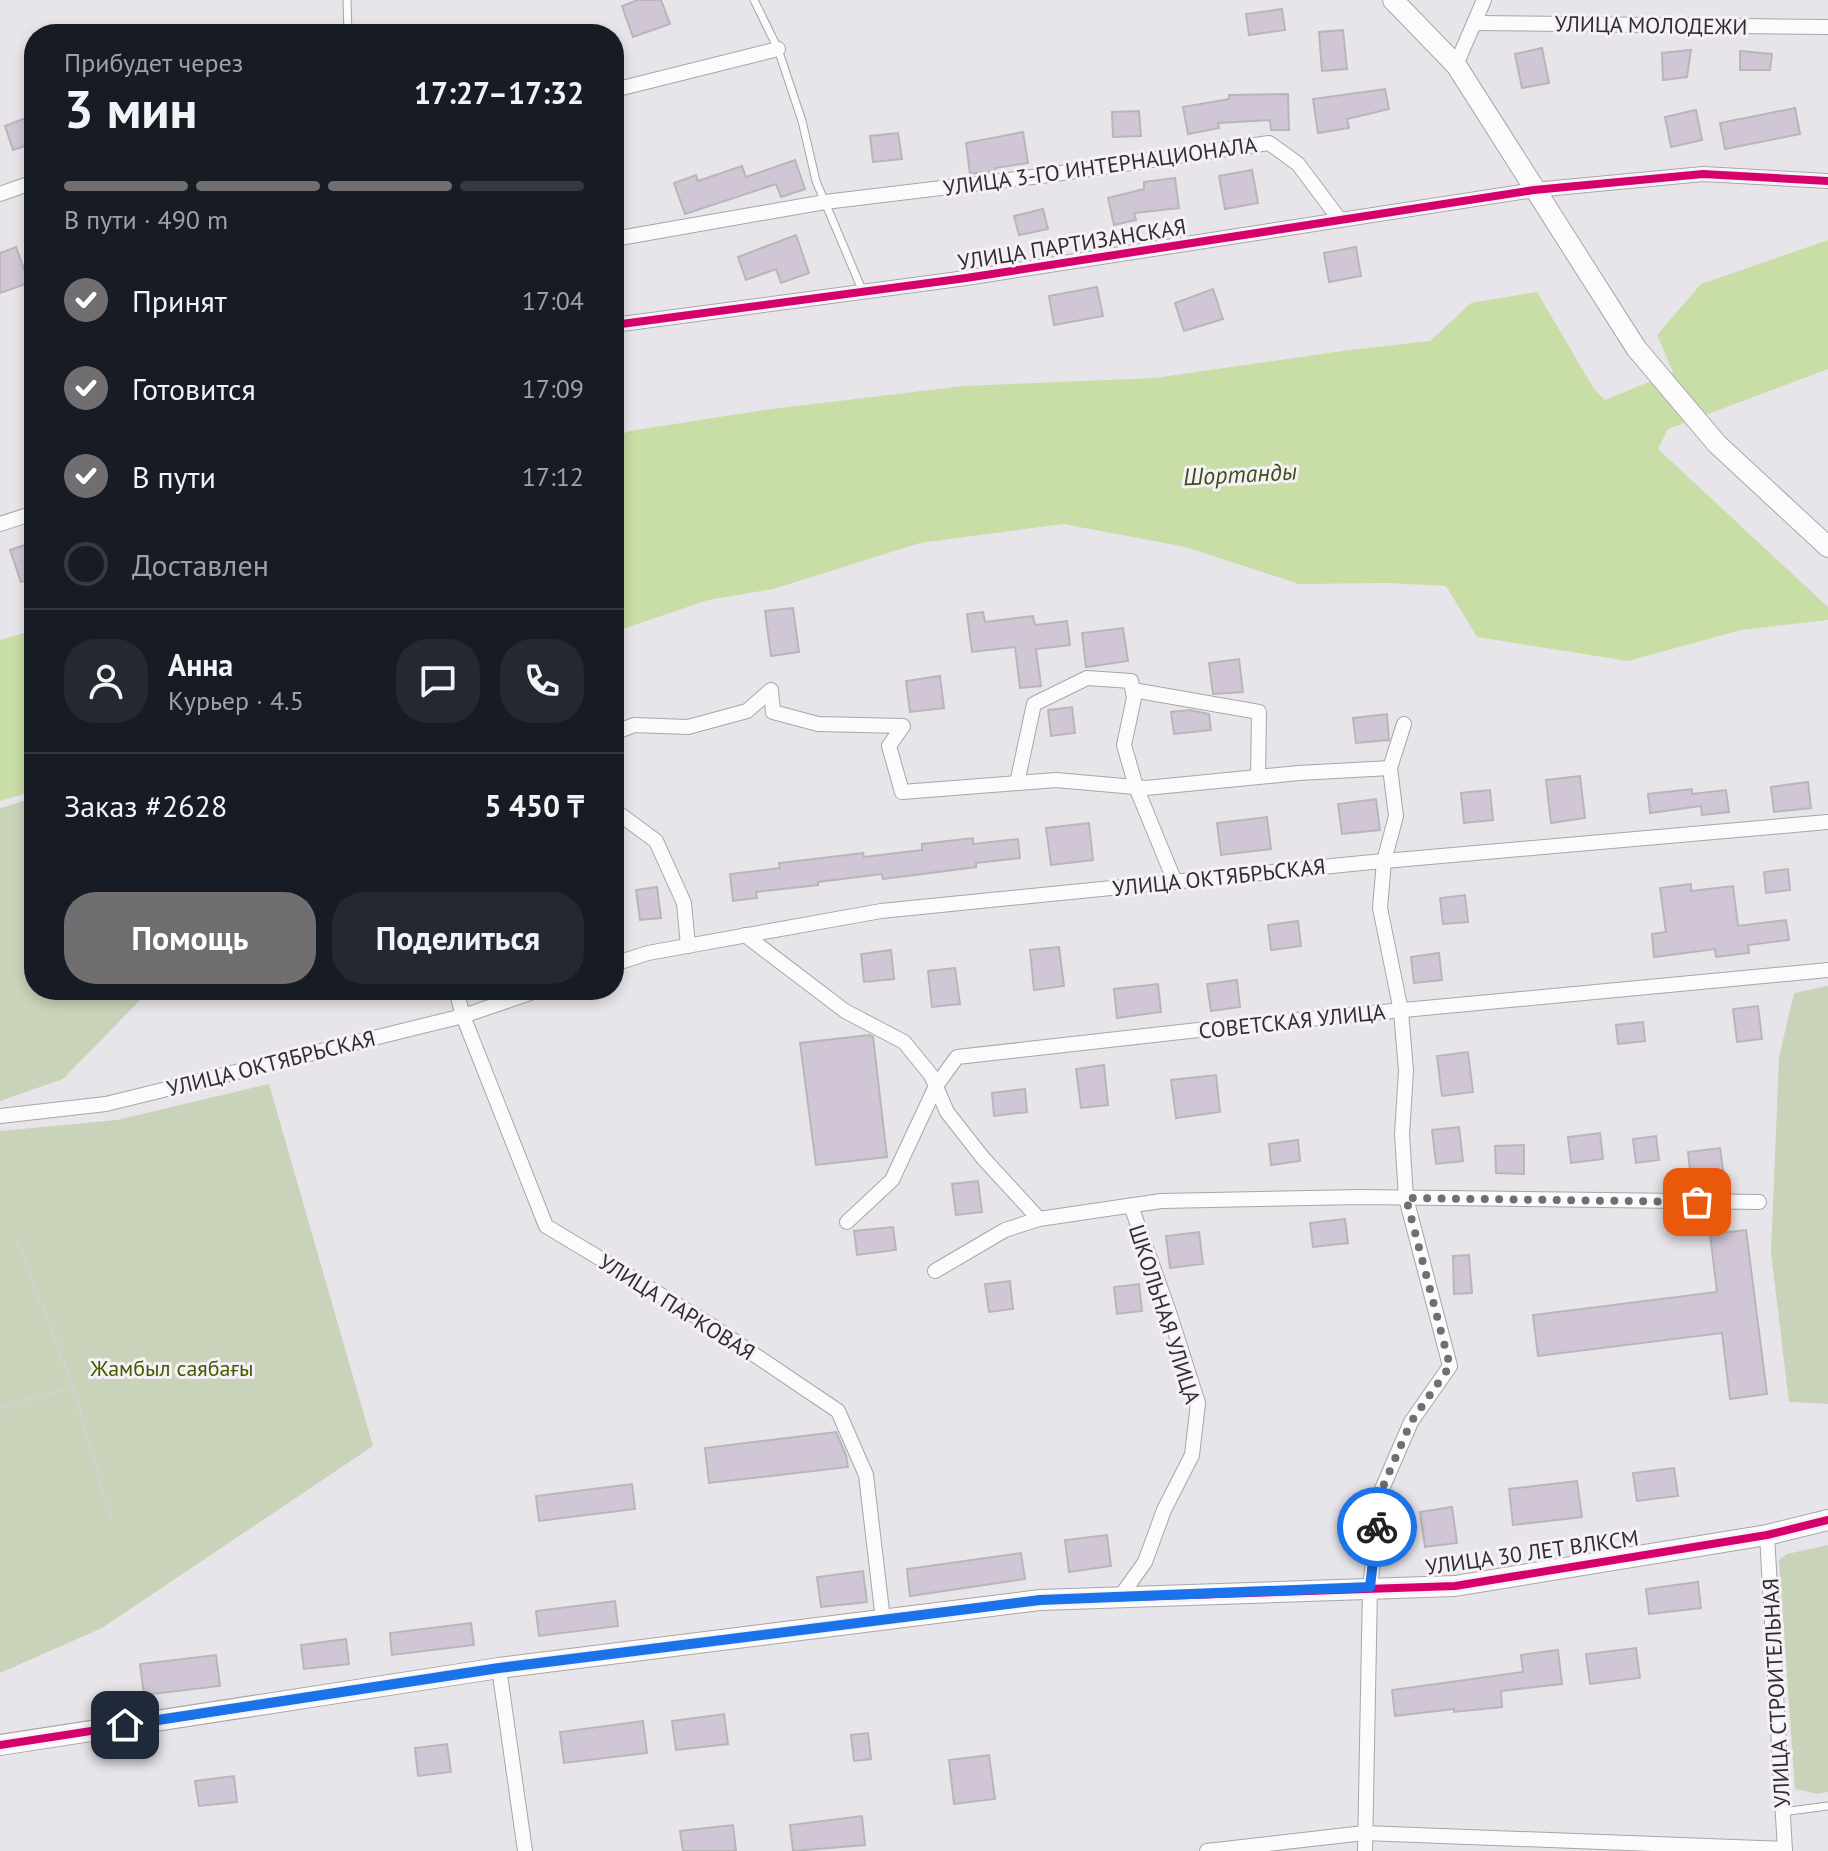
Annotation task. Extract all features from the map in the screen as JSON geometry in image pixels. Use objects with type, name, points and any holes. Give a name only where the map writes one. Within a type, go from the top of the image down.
[{"type":"street","points":[[1393,0],[1456,65],[1636,348],[1717,444],[1828,547]]},
{"type":"street","points":[[1456,65],[1484,0]]},
{"type":"street","name":"УЛИЦА МОЛОДЕЖИ","points":[[1474,23],[1828,27]]},
{"type":"street","points":[[624,88],[778,49]]},
{"type":"street","name":"УЛИЦА 3-ГО ИНТЕРНАЦИОНАЛА","points":[[624,237],[825,202],[1041,176],[1269,143],[1298,164],[1340,220]]},
{"type":"street","name":"УЛИЦА ПАРТИЗАНСКАЯ","points":[[624,324],[863,292],[1534,190],[1703,174],[1828,181]]},
{"type":"street","points":[[0,194],[24,186]]},
{"type":"street","points":[[0,524],[24,516]]},
{"type":"street","points":[[1017,783],[1034,704],[1087,678],[1131,681],[1134,698],[1124,745],[1136,787],[1175,882]]},
{"type":"street","points":[[624,729],[634,725],[688,727],[747,711],[771,690],[773,712],[818,724],[903,726],[889,746],[902,792],[1056,780],[1136,787],[1390,768]]},
{"type":"street","points":[[1133,690],[1259,712],[1258,777]]},
{"type":"street","points":[[1365,1851],[1370,1587],[1382,1489],[1411,1422],[1450,1366],[1406,1198],[1402,1134],[1406,1071],[1401,1011],[1380,908],[1384,861],[1396,816],[1390,768],[1404,724]]},
{"type":"street","points":[[624,817],[656,841],[684,903],[688,946]]},
{"type":"street","name":"УЛИЦА ОКТЯБРЬСКАЯ","points":[[624,961],[648,953],[881,911],[1384,861],[1828,822]]},
{"type":"street","points":[[745,935],[845,1011],[904,1042],[931,1075],[947,1112],[983,1158],[1039,1219]]},
{"type":"street","name":"СОВЕТСКАЯ УЛИЦА","points":[[847,1222],[892,1180],[936,1086],[957,1057],[1234,1026],[1828,970]]},
{"type":"street","name":"УЛИЦА ПАРКОВАЯ","points":[[459,1000],[546,1226],[709,1324],[838,1411],[866,1475],[883,1620]]},
{"type":"street","name":"УЛИЦА ОКТЯБРЬСКАЯ","points":[[0,1116],[106,1104],[463,1016],[510,1000]]},
{"type":"street","name":"ШКОЛЬНАЯ УЛИЦА","points":[[935,1271],[1005,1230],[1039,1219],[1161,1201],[1406,1198],[1759,1202]]},
{"type":"street","name":"ШКОЛЬНАЯ УЛИЦА","points":[[1120,1597],[1145,1562],[1164,1510],[1192,1455],[1198,1403],[1131,1206]]},
{"type":"street","name":"УЛИЦА 30 ЛЕТ ВЛКСМ","points":[[0,1745],[499,1668],[1040,1600],[1455,1586],[1767,1535],[1828,1520]]},
{"type":"street","name":"УЛИЦА СТРОИТЕЛЬНАЯ","points":[[1767,1535],[1784,1850]]},
{"type":"street","points":[[499,1668],[525,1851]]},
{"type":"street","points":[[1207,1851],[1364,1833],[1784,1850]]},
{"type":"lane","points":[[347,0],[348,24]]},
{"type":"lane","points":[[754,0],[778,49],[802,121],[816,181],[863,292]]},
{"type":"lane","points":[[1782,1812],[1828,1806]]},
{"type":"path","points":[[17,1240],[73,1386],[112,1526]]},
{"type":"path","points":[[0,1408],[73,1386]]},
{"type":"green space","points":[[24,801],[24,1000],[140,1000],[63,1079],[0,1101],[0,808]]},
{"type":"green space","points":[[1828,986],[1828,1404],[1789,1402],[1771,1253],[1779,1057],[1794,993]]},
{"type":"green space","name":"Жамбыл саябағы","points":[[269,1084],[373,1446],[102,1628],[0,1673],[0,1131],[117,1120]]},
{"type":"green space","points":[[1828,1545],[1828,1792],[1818,1794],[1795,1789],[1779,1560],[1787,1554]]},
{"type":"water","name":"Шортанды","points":[[1828,240],[1828,369],[1668,429],[1658,449],[1828,607],[1828,620],[1741,630],[1628,661],[1477,637],[1446,586],[1299,584],[1186,547],[1063,524],[920,543],[773,589],[708,600],[624,629],[624,433],[630,431],[764,410],[963,386],[1155,378],[1430,341],[1471,303],[1537,292],[1594,389],[1605,400],[1673,372],[1657,335],[1701,284]]},
{"type":"water","points":[[24,633],[24,794],[0,801],[0,640]]},
{"type":"building","points":[[638,0],[661,0],[670,24],[633,37],[622,6]]},
{"type":"building","points":[[1282,9],[1285,30],[1249,35],[1246,14]]},
{"type":"building","points":[[1343,30],[1347,69],[1322,71],[1319,32]]},
{"type":"building","points":[[1542,48],[1549,83],[1522,88],[1515,54]]},
{"type":"building","points":[[1691,50],[1687,77],[1663,80],[1662,53]]},
{"type":"building","points":[[1740,51],[1772,54],[1770,70],[1740,70]]},
{"type":"building","points":[[1385,89],[1389,109],[1347,119],[1349,128],[1318,133],[1313,99]]},
{"type":"building","points":[[1288,94],[1289,130],[1271,130],[1270,120],[1218,123],[1219,128],[1188,134],[1183,107],[1229,99],[1229,95]]},
{"type":"building","points":[[1795,108],[1800,134],[1725,149],[1720,123]]},
{"type":"building","points":[[1696,110],[1702,140],[1671,147],[1665,117]]},
{"type":"building","points":[[1139,111],[1141,136],[1113,137],[1112,112]]},
{"type":"building","points":[[24,119],[24,146],[13,150],[5,126]]},
{"type":"building","points":[[1023,132],[1028,163],[970,174],[966,143]]},
{"type":"building","points":[[898,133],[902,159],[873,162],[870,136]]},
{"type":"building","points":[[795,160],[805,189],[781,197],[776,184],[685,214],[674,183],[696,175],[698,181],[742,166],[746,177]]},
{"type":"building","points":[[1252,170],[1258,203],[1225,209],[1219,176]]},
{"type":"building","points":[[1175,178],[1179,208],[1134,213],[1136,220],[1114,225],[1108,198],[1144,189],[1144,182]]},
{"type":"building","points":[[1043,209],[1048,229],[1019,235],[1014,216]]},
{"type":"building","points":[[796,235],[809,273],[781,283],[776,269],[746,280],[738,257]]},
{"type":"building","points":[[16,247],[24,269],[24,285],[0,293],[0,253]]},
{"type":"building","points":[[1356,247],[1361,276],[1329,282],[1324,253]]},
{"type":"building","points":[[1097,287],[1103,316],[1054,325],[1049,296]]},
{"type":"building","points":[[1213,289],[1223,319],[1184,331],[1175,303]]},
{"type":"building","points":[[24,545],[24,581],[21,582],[10,550]]},
{"type":"building","points":[[793,608],[799,652],[771,656],[765,611]]},
{"type":"building","points":[[983,612],[985,622],[1033,616],[1035,625],[1067,621],[1070,645],[1036,649],[1041,686],[1020,688],[1015,647],[972,652],[967,614]]},
{"type":"building","points":[[1123,628],[1128,661],[1086,667],[1082,633]]},
{"type":"building","points":[[1239,659],[1243,692],[1213,694],[1209,663]]},
{"type":"building","points":[[940,676],[944,708],[910,712],[906,681]]},
{"type":"building","points":[[1072,707],[1075,733],[1051,736],[1048,710]]},
{"type":"building","points":[[1190,710],[1209,714],[1211,730],[1174,734],[1171,712]]},
{"type":"building","points":[[1387,714],[1389,740],[1356,743],[1353,718]]},
{"type":"building","points":[[1580,776],[1585,818],[1551,823],[1546,780]]},
{"type":"building","points":[[1808,782],[1811,808],[1774,812],[1771,787]]},
{"type":"building","points":[[1692,789],[1692,794],[1726,790],[1729,812],[1702,815],[1701,806],[1650,813],[1648,794]]},
{"type":"building","points":[[1490,790],[1493,820],[1464,823],[1461,793]]},
{"type":"building","points":[[1376,799],[1380,830],[1342,834],[1338,804]]},
{"type":"building","points":[[1267,817],[1271,849],[1221,855],[1217,823]]},
{"type":"building","points":[[1089,823],[1093,860],[1051,865],[1046,828]]},
{"type":"building","points":[[973,838],[973,844],[1018,839],[1020,858],[883,879],[882,874],[818,882],[818,885],[756,892],[757,898],[733,901],[730,874],[780,868],[779,863],[922,850],[922,844]]},
{"type":"building","points":[[1788,869],[1790,890],[1766,893],[1764,872]]},
{"type":"building","points":[[1691,884],[1691,891],[1733,886],[1738,926],[1786,920],[1789,940],[1748,945],[1749,953],[1716,957],[1715,949],[1654,957],[1652,934],[1666,932],[1660,888]]},
{"type":"building","points":[[657,887],[661,918],[640,920],[636,890]]},
{"type":"building","points":[[1465,895],[1468,922],[1443,924],[1440,898]]},
{"type":"building","points":[[1298,921],[1301,946],[1271,950],[1268,925]]},
{"type":"building","points":[[1059,947],[1064,986],[1034,990],[1030,950]]},
{"type":"building","points":[[891,950],[894,979],[864,982],[861,954]]},
{"type":"building","points":[[1439,953],[1442,980],[1414,983],[1411,957]]},
{"type":"building","points":[[955,968],[960,1004],[932,1007],[928,971]]},
{"type":"building","points":[[1237,980],[1240,1007],[1211,1011],[1207,984]]},
{"type":"building","points":[[1158,984],[1161,1012],[1117,1018],[1114,989]]},
{"type":"building","points":[[1758,1006],[1762,1039],[1737,1042],[1733,1009]]},
{"type":"building","points":[[1643,1022],[1645,1041],[1618,1044],[1616,1025]]},
{"type":"building","points":[[873,1037],[887,1157],[816,1165],[800,1043]]},
{"type":"building","points":[[1468,1052],[1473,1092],[1442,1096],[1437,1056]]},
{"type":"building","points":[[1104,1065],[1108,1105],[1081,1108],[1076,1069]]},
{"type":"building","points":[[1216,1075],[1220,1112],[1176,1118],[1171,1080]]},
{"type":"building","points":[[1025,1089],[1027,1112],[994,1116],[992,1093]]},
{"type":"building","points":[[1459,1127],[1463,1161],[1436,1164],[1432,1130]]},
{"type":"building","points":[[1600,1133],[1603,1159],[1571,1163],[1568,1137]]},
{"type":"building","points":[[1656,1136],[1659,1160],[1636,1163],[1633,1139]]},
{"type":"building","points":[[1298,1140],[1300,1161],[1271,1165],[1269,1144]]},
{"type":"building","points":[[1524,1145],[1524,1174],[1496,1173],[1495,1146]]},
{"type":"building","points":[[1720,1148],[1725,1184],[1692,1188],[1688,1152]]},
{"type":"building","points":[[978,1181],[982,1212],[956,1215],[952,1184]]},
{"type":"building","points":[[1345,1219],[1348,1243],[1313,1247],[1310,1223]]},
{"type":"building","points":[[893,1227],[896,1250],[857,1255],[854,1231]]},
{"type":"building","points":[[1746,1230],[1767,1394],[1730,1399],[1722,1333],[1538,1356],[1533,1315],[1717,1292],[1710,1234]]},
{"type":"building","points":[[1199,1232],[1203,1264],[1170,1268],[1166,1236]]},
{"type":"building","points":[[1469,1255],[1472,1293],[1454,1294],[1453,1256]]},
{"type":"building","points":[[1010,1281],[1013,1309],[989,1312],[985,1284]]},
{"type":"building","points":[[1139,1284],[1142,1311],[1117,1314],[1114,1287]]},
{"type":"building","points":[[836,1432],[848,1467],[709,1483],[705,1448]]},
{"type":"building","points":[[1674,1468],[1678,1496],[1637,1501],[1633,1473]]},
{"type":"building","points":[[1577,1481],[1582,1517],[1513,1525],[1509,1489]]},
{"type":"building","points":[[632,1484],[635,1509],[539,1521],[536,1496]]},
{"type":"building","points":[[1452,1507],[1457,1543],[1425,1547],[1420,1512]]},
{"type":"building","points":[[1107,1535],[1111,1566],[1069,1572],[1065,1540]]},
{"type":"building","points":[[1021,1553],[1025,1579],[910,1596],[907,1569]]},
{"type":"building","points":[[863,1571],[867,1602],[821,1607],[817,1577]]},
{"type":"building","points":[[1698,1582],[1701,1608],[1649,1614],[1646,1589]]},
{"type":"building","points":[[615,1601],[618,1626],[539,1636],[536,1611]]},
{"type":"building","points":[[471,1623],[474,1645],[392,1655],[390,1633]]},
{"type":"building","points":[[346,1639],[349,1664],[304,1669],[301,1645]]},
{"type":"building","points":[[1636,1648],[1640,1678],[1590,1684],[1586,1654]]},
{"type":"building","points":[[1558,1650],[1562,1684],[1501,1691],[1502,1707],[1395,1716],[1392,1690],[1523,1672],[1521,1655]]},
{"type":"building","points":[[216,1655],[220,1686],[144,1695],[140,1664]]},
{"type":"building","points":[[724,1714],[728,1744],[676,1750],[672,1721]]},
{"type":"building","points":[[643,1721],[647,1753],[564,1763],[560,1732]]},
{"type":"building","points":[[868,1733],[871,1759],[854,1761],[851,1735]]},
{"type":"building","points":[[447,1744],[451,1772],[418,1776],[415,1748]]},
{"type":"building","points":[[989,1755],[995,1799],[954,1804],[949,1760]]},
{"type":"building","points":[[234,1776],[237,1802],[199,1806],[195,1781]]},
{"type":"building","points":[[862,1816],[865,1845],[793,1851],[790,1825]]},
{"type":"building","points":[[733,1825],[736,1851],[683,1851],[680,1831]]},
{"type":"cycle path","points":[[624,324],[966,278],[1534,190],[1703,174],[1828,181]]},
{"type":"cycle path","points":[[0,1745],[499,1668],[1040,1600],[1455,1586],[1767,1535],[1828,1520]]},
{"type":"way so far","points":[[1377,1527],[1382,1489],[1411,1422],[1450,1366],[1406,1198],[1697,1202]]},
{"type":"route","points":[[125,1725],[499,1668],[1040,1600],[1370,1587],[1377,1527]]}]
